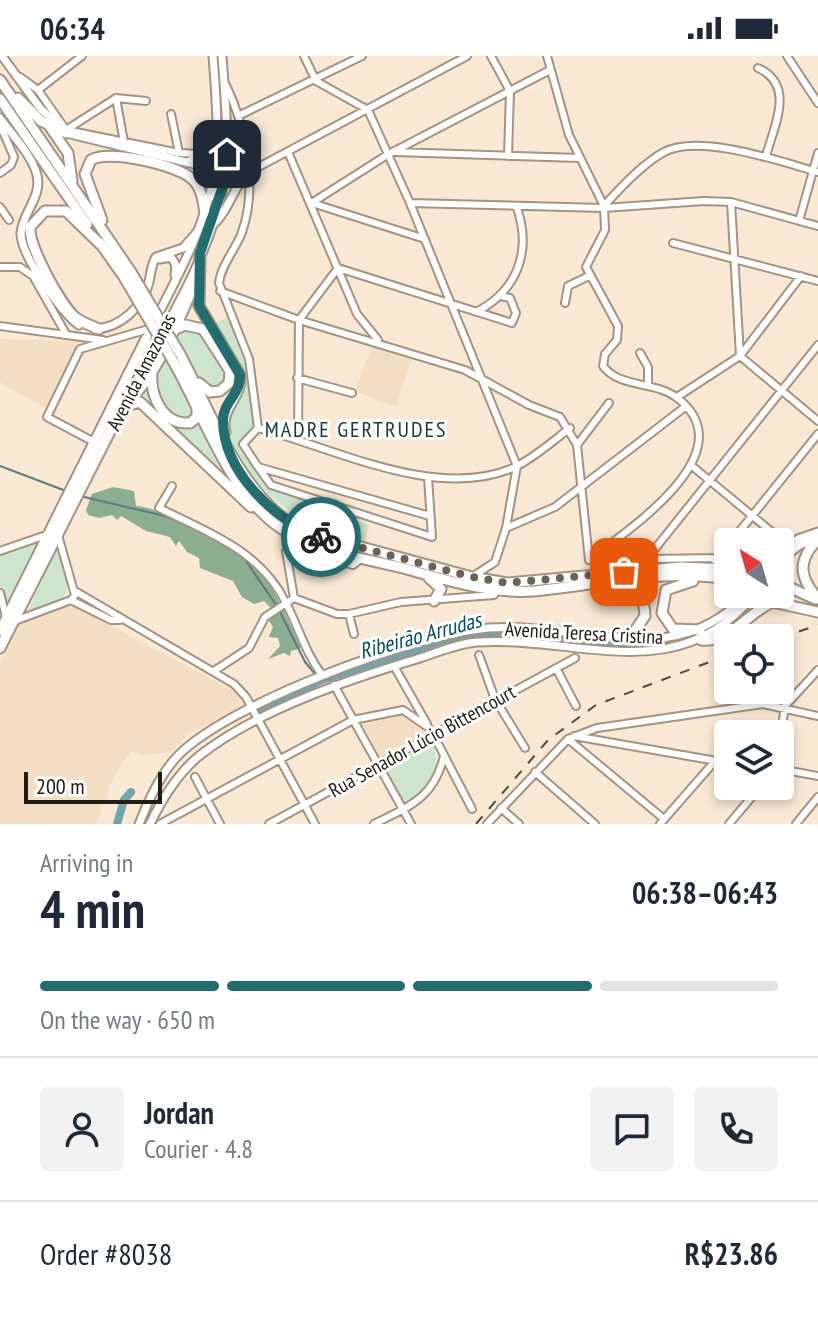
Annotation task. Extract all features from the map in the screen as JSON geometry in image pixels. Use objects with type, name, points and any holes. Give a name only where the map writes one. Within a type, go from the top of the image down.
[{"type":"highway","points":[[1,81],[50,127],[68,153],[72,184]]},
{"type":"highway","points":[[1,81],[107,235],[244,477],[262,501],[282,520],[302,531],[472,577],[507,583],[596,574],[714,568]]},
{"type":"highway","points":[[0,99],[102,246]]},
{"type":"highway","points":[[50,127],[66,131]]},
{"type":"highway","points":[[107,235],[85,174],[88,164],[101,154],[183,172],[197,185],[205,213]]},
{"type":"highway","points":[[99,329],[79,320],[68,309],[32,246],[30,227],[45,211],[66,211],[127,274]]},
{"type":"highway","points":[[200,253],[199,306],[240,375],[239,387],[223,414],[231,451]]},
{"type":"highway","points":[[122,408],[138,394],[152,372],[200,271]]},
{"type":"highway","points":[[173,330],[193,325],[203,329],[230,371],[229,383],[220,391],[210,392],[200,385],[179,359]]},
{"type":"highway","name":"Avenida Amazonas","points":[[79,486],[146,339]]},
{"type":"highway","points":[[179,359],[195,400],[232,472],[277,526]]},
{"type":"highway","points":[[152,372],[153,396],[173,419],[183,424],[195,420],[195,400]]},
{"type":"highway","points":[[122,408],[140,402],[252,508],[277,526],[332,551],[497,590],[530,591],[714,577]]},
{"type":"highway","name":"Avenida Amazonas","points":[[10,620],[122,408]]},
{"type":"highway","points":[[817,534],[801,568],[804,581],[818,600]]},
{"type":"highway","points":[[423,574],[441,589],[434,601]]},
{"type":"highway","points":[[714,577],[672,586],[663,597],[662,613],[667,625],[714,641],[729,634],[773,602],[818,611]]},
{"type":"highway","points":[[606,583],[634,586],[643,597],[643,620],[634,632],[619,638]]},
{"type":"highway","points":[[794,589],[818,600]]},
{"type":"highway","points":[[794,600],[818,611]]},
{"type":"highway","points":[[0,631],[10,620]]},
{"type":"highway","points":[[0,648],[10,620]]},
{"type":"main road","points":[[2,56],[40,108],[66,131],[206,170],[213,178],[216,211]]},
{"type":"main road","name":"Avenida Amazonas","points":[[146,339],[173,287],[205,213],[213,178],[216,131],[213,56]]},
{"type":"main road","name":"Avenida Amazonas","points":[[122,408],[200,253],[216,211],[227,154],[222,56]]},
{"type":"main road","points":[[214,79],[224,82]]},
{"type":"main road","points":[[0,118],[35,168],[39,190],[23,224],[21,239],[26,252],[67,316],[82,326],[99,329],[122,321],[134,309],[149,285],[152,265],[159,254],[183,248],[197,232]]},
{"type":"main road","points":[[186,162],[205,154],[216,131]]},
{"type":"main road","points":[[211,228],[228,208],[249,172]]},
{"type":"main road","points":[[152,265],[163,257],[171,257],[176,268],[173,287]]},
{"type":"main road","points":[[794,542],[817,534]]},
{"type":"main road","points":[[794,550],[817,534]]},
{"type":"main road","name":"Avenida Teresa Cristina","points":[[139,824],[174,760],[200,739],[252,709],[322,675],[439,638],[490,635],[666,640],[700,635],[735,608]]},
{"type":"main road","name":"Avenida Teresa Cristina","points":[[150,824],[168,792],[189,765],[213,746],[334,685],[490,635],[651,653],[728,622],[742,608]]},
{"type":"main road","points":[[147,805],[150,824]]},
{"type":"street","points":[[38,90],[82,56]]},
{"type":"street","points":[[304,56],[316,81],[368,110],[391,154],[517,466],[506,528],[495,562],[472,577]]},
{"type":"street","points":[[238,116],[316,81],[362,56]]},
{"type":"street","points":[[249,172],[467,56]]},
{"type":"street","points":[[491,56],[510,91],[508,156]]},
{"type":"street","points":[[547,56],[569,135],[604,207],[605,230],[588,257],[586,267],[618,326],[617,340],[605,354],[603,366],[609,374],[677,397],[700,438],[692,466],[657,506],[589,560]]},
{"type":"street","points":[[787,56],[818,102]]},
{"type":"street","points":[[758,68],[772,75],[781,88],[781,100],[766,156]]},
{"type":"street","points":[[311,204],[391,154],[550,70]]},
{"type":"street","points":[[14,71],[38,90],[66,131],[179,153],[205,154]]},
{"type":"street","points":[[224,82],[238,116],[249,172],[242,231],[220,274],[220,291],[249,359],[258,428]]},
{"type":"street","points":[[66,131],[116,98],[146,101]]},
{"type":"street","points":[[116,98],[124,142]]},
{"type":"street","points":[[171,114],[179,153]]},
{"type":"street","points":[[0,125],[14,157],[11,165],[0,173]]},
{"type":"street","points":[[604,207],[629,179],[665,152],[719,148],[766,156],[816,172]]},
{"type":"street","points":[[288,152],[357,314],[381,343]]},
{"type":"street","points":[[799,221],[816,172],[818,153]]},
{"type":"street","points":[[391,154],[580,158]]},
{"type":"street","points":[[410,203],[517,208],[604,207],[676,201],[731,202],[818,226]]},
{"type":"street","points":[[731,202],[740,356],[818,421]]},
{"type":"street","points":[[311,204],[425,239]]},
{"type":"street","points":[[0,207],[9,220]]},
{"type":"street","points":[[476,312],[501,296],[511,284],[523,254],[524,238],[517,208]]},
{"type":"street","points":[[673,243],[818,281]]},
{"type":"street","points":[[0,267],[20,267],[33,276],[66,334]]},
{"type":"street","points":[[338,268],[512,323],[516,313],[510,297],[501,296]]},
{"type":"street","points":[[298,438],[299,320],[338,268]]},
{"type":"street","points":[[565,303],[568,286],[589,276]]},
{"type":"street","points":[[677,397],[740,356],[801,276]]},
{"type":"street","points":[[220,291],[299,320],[478,375],[529,405],[560,417],[570,428],[577,445],[589,560]]},
{"type":"street","points":[[0,326],[105,341]]},
{"type":"street","points":[[96,443],[47,417],[80,349],[152,328]]},
{"type":"street","points":[[137,331],[146,339]]},
{"type":"street","points":[[646,560],[818,345]]},
{"type":"street","points":[[640,353],[648,367],[648,385]]},
{"type":"street","points":[[297,378],[352,393]]},
{"type":"street","points":[[577,445],[609,403]]},
{"type":"street","points":[[506,528],[555,507],[685,407]]},
{"type":"street","points":[[258,428],[428,477],[463,478],[496,474],[517,466],[570,428]]},
{"type":"street","points":[[258,428],[243,444],[271,485],[432,537],[428,477]]},
{"type":"street","points":[[742,528],[818,434]]},
{"type":"street","points":[[692,466],[767,528]]},
{"type":"street","points":[[258,467],[430,516]]},
{"type":"street","points":[[172,486],[159,508],[241,549],[258,564],[286,602],[304,648],[322,675]]},
{"type":"street","points":[[0,551],[54,534],[75,591],[115,612],[120,620]]},
{"type":"street","points":[[294,598],[286,551],[290,549],[353,565],[362,558]]},
{"type":"street","points":[[589,560],[714,558]]},
{"type":"street","points":[[705,567],[714,559]]},
{"type":"street","points":[[214,671],[249,648],[265,617],[294,598],[337,614],[349,614],[401,602],[494,595],[497,590]]},
{"type":"street","points":[[71,600],[75,591]]},
{"type":"street","points":[[0,593],[10,620],[71,600],[111,620],[120,620],[234,684],[259,721],[315,824]]},
{"type":"street","points":[[349,614],[354,634]]},
{"type":"street","points":[[479,655],[495,699],[525,748]]},
{"type":"street","name":"Rua Senador Lúcio Bittencourt","points":[[269,824],[575,658]]},
{"type":"street","points":[[394,666],[472,809]]},
{"type":"street","points":[[556,668],[576,706]]},
{"type":"street","points":[[783,720],[785,706],[818,670]]},
{"type":"street","points":[[334,685],[411,824]]},
{"type":"street","points":[[487,824],[570,737],[612,723],[763,704],[785,706],[818,716]]},
{"type":"street","points":[[160,824],[353,720],[403,710],[429,728]]},
{"type":"street","points":[[570,737],[714,761]]},
{"type":"street","points":[[570,737],[662,822],[714,762]]},
{"type":"street","points":[[374,824],[433,788],[440,776],[444,756]]},
{"type":"street","points":[[535,772],[595,824]]},
{"type":"street","points":[[794,772],[818,776]]},
{"type":"street","points":[[195,777],[220,824]]},
{"type":"street","points":[[796,824],[818,797]]},
{"type":"street","points":[[729,824],[749,800]]},
{"type":"street","points":[[501,808],[519,824]]},
{"type":"shaded area","points":[[0,339],[73,341],[78,346],[45,408],[0,382]]},
{"type":"shaded area","points":[[372,346],[412,359],[396,407],[355,391]]},
{"type":"shaded area","points":[[71,605],[234,691],[242,701],[235,712],[189,733],[171,752],[143,755],[131,751],[112,780],[97,824],[0,824],[0,664],[19,625]]},
{"type":"shaded area","points":[[402,714],[428,734],[381,758],[362,723]]},
{"type":"green space","points":[[228,317],[250,378],[256,426],[241,441],[241,446],[271,487],[369,525],[364,541],[309,521],[279,503],[265,491],[233,446],[227,424],[243,383],[242,368],[215,323]]},
{"type":"green space","points":[[191,329],[202,334],[226,370],[224,383],[211,387],[198,376],[177,338],[182,331]]},
{"type":"green space","points":[[165,356],[192,401],[193,416],[187,420],[168,410],[158,394],[157,375]]},
{"type":"green space","points":[[148,385],[157,409],[189,427],[200,420],[230,482],[155,412],[143,393]]},
{"type":"green space","points":[[113,487],[134,491],[136,506],[176,517],[219,540],[257,570],[280,604],[271,608],[264,601],[254,604],[242,597],[233,581],[200,568],[199,558],[187,552],[179,541],[176,546],[170,537],[146,531],[121,516],[117,520],[112,515],[99,518],[88,515],[86,510],[92,494]]},
{"type":"green space","points":[[34,542],[38,544],[6,604],[0,586],[0,557]]},
{"type":"green space","points":[[57,547],[66,571],[67,590],[52,605],[26,615]]},
{"type":"green space","points":[[275,611],[284,611],[301,648],[291,651],[290,656],[284,653],[268,659],[280,646],[278,638],[269,637],[273,627],[269,621]]},
{"type":"green space","points":[[433,738],[438,775],[427,788],[424,785],[427,790],[404,807],[383,766]]},
{"type":"waterway","points":[[0,466],[66,491]]},
{"type":"waterway","points":[[80,496],[165,516],[200,531]]},
{"type":"waterway","points":[[242,555],[276,605]]},
{"type":"waterway","points":[[279,610],[305,662],[315,674]]},
{"type":"waterway","name":"Ribeirão Arrudas","points":[[262,710],[322,680],[438,644],[481,635],[527,634],[643,646]]},
{"type":"waterway","name":"Ribeirão Arrudas","points":[[117,824],[124,800],[131,792]]},
{"type":"railway","points":[[794,633],[818,625]]},
{"type":"railway","points":[[476,824],[548,740],[596,705],[714,660]]},
{"type":"way so far","points":[[321,537],[472,577],[507,583],[624,572]]},
{"type":"district","name":"MADRE GERTRUDES","points":[[356,429]]},
{"type":"route","points":[[227,154],[223,186],[200,253],[199,306],[240,375],[236,394],[223,414],[224,429],[239,468],[262,501],[282,520],[321,537]]}]
